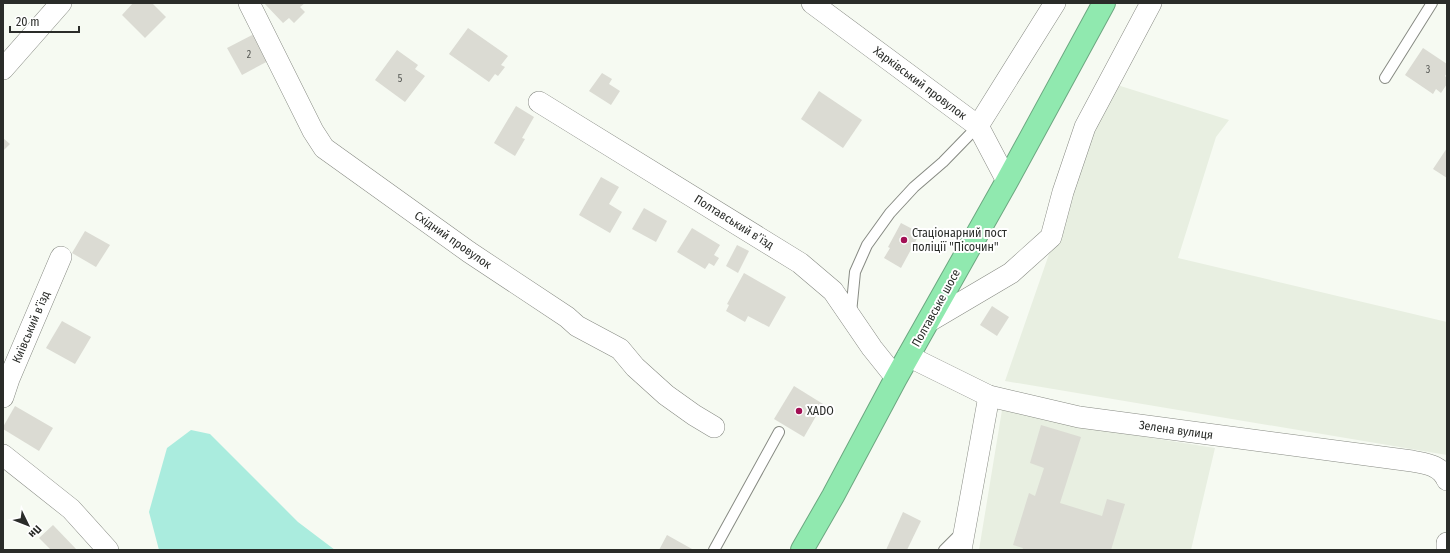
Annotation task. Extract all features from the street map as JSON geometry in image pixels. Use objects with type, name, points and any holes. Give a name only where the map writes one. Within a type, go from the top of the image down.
[{"type":"highway","name":"Полтавське шосе","points":[[802,550],[1104,3]]},
{"type":"street","points":[[3,69],[61,3]]},
{"type":"street","name":"Східний провулок","points":[[249,3],[313,131],[324,148],[469,252],[567,317],[577,326],[620,349],[636,367],[666,395],[714,427]]},
{"type":"street","name":"Харківський провулок","points":[[812,3],[978,126],[1007,181]]},
{"type":"street","points":[[978,126],[1055,3]]},
{"type":"street","points":[[928,322],[1011,273],[1051,237],[1063,192],[1085,127],[1151,3]]},
{"type":"street","name":"Полтавський в’їзд","points":[[539,102],[800,263],[833,291],[872,348],[896,378]]},
{"type":"street","name":"Київський в’їзд","points":[[3,397],[9,379],[61,257]]},
{"type":"street","name":"Зелена вулиця","points":[[908,356],[989,396],[1079,417],[1412,461],[1432,465],[1438,468],[1443,472],[1447,480]]},
{"type":"street","points":[[961,550],[989,396]]},
{"type":"street","points":[[3,455],[71,509],[108,550]]},
{"type":"street","points":[[1447,543],[1447,550]]},
{"type":"lane","points":[[1385,78],[1432,3]]},
{"type":"lane","points":[[850,316],[855,272],[867,245],[890,213],[914,187],[943,162],[978,126]]},
{"type":"lane","points":[[714,550],[779,432]]},
{"type":"lane","points":[[944,550],[964,530]]},
{"type":"shaded area","points":[[1114,84],[1229,120],[1216,137],[1178,258],[1447,322],[1447,455],[1005,381],[1083,156]]},
{"type":"shaded area","points":[[1002,410],[1076,426],[1215,448],[1191,550],[979,550]]},
{"type":"water","points":[[191,430],[210,434],[298,522],[335,550],[159,550],[149,512],[167,448]]},
{"type":"building","points":[[133,3],[152,3],[166,17],[145,38],[122,15]]},
{"type":"building","points":[[264,3],[305,3],[300,7],[305,12],[294,23],[289,18],[283,23]]},
{"type":"building","points":[[468,28],[508,56],[501,65],[505,67],[498,76],[495,74],[489,82],[449,54]]},
{"type":"building","points":[[256,33],[270,60],[242,75],[227,48]]},
{"type":"building","points":[[1423,48],[1447,64],[1447,73],[1445,76],[1447,78],[1447,84],[1441,93],[1436,89],[1433,94],[1405,75]]},
{"type":"building","points":[[397,50],[418,65],[415,69],[425,76],[405,102],[375,80]]},
{"type":"building","points":[[602,73],[612,79],[609,84],[620,91],[611,105],[589,91]]},
{"type":"building","points":[[819,91],[862,120],[843,148],[801,119]]},
{"type":"building","points":[[516,106],[534,117],[522,138],[525,139],[515,156],[494,143]]},
{"type":"building","points":[[3,138],[10,144],[3,151]]},
{"type":"building","points":[[1447,148],[1447,178],[1433,169]]},
{"type":"building","points":[[601,177],[619,187],[609,204],[622,212],[610,233],[579,215]]},
{"type":"building","points":[[644,208],[667,221],[656,242],[632,229]]},
{"type":"building","name":"Стаціонарний пост поліції \"Пісочин\"","points":[[901,223],[920,233],[901,268],[884,258],[890,248],[888,247]]},
{"type":"building","points":[[692,228],[720,245],[714,255],[719,258],[714,266],[709,263],[705,269],[677,252]]},
{"type":"building","points":[[85,231],[110,245],[96,267],[72,253]]},
{"type":"building","points":[[737,245],[749,251],[738,273],[726,266]]},
{"type":"building","points":[[744,273],[786,297],[769,327],[748,316],[745,322],[726,311],[729,305],[727,304]]},
{"type":"building","points":[[992,306],[1009,317],[997,336],[980,325]]},
{"type":"building","points":[[62,321],[91,337],[75,364],[46,348]]},
{"type":"building","name":"XADO","points":[[794,386],[823,404],[804,437],[774,419]]},
{"type":"building","points":[[15,406],[53,428],[39,451],[3,429]]},
{"type":"building","points":[[1041,425],[1081,437],[1060,503],[1102,516],[1107,499],[1125,504],[1111,550],[1022,550],[1023,548],[1013,545],[1029,493],[1035,496],[1044,468],[1030,463]]},
{"type":"building","points":[[903,512],[921,521],[907,550],[886,550]]},
{"type":"building","points":[[53,525],[77,550],[51,550],[39,538]]},
{"type":"building","points":[[667,535],[692,549],[659,550]]},
{"type":"place","name":"Стаціонарний пост поліції \"Пісочин\"","points":[[904,240]]},
{"type":"place","name":"XADO","points":[[799,411]]}]
